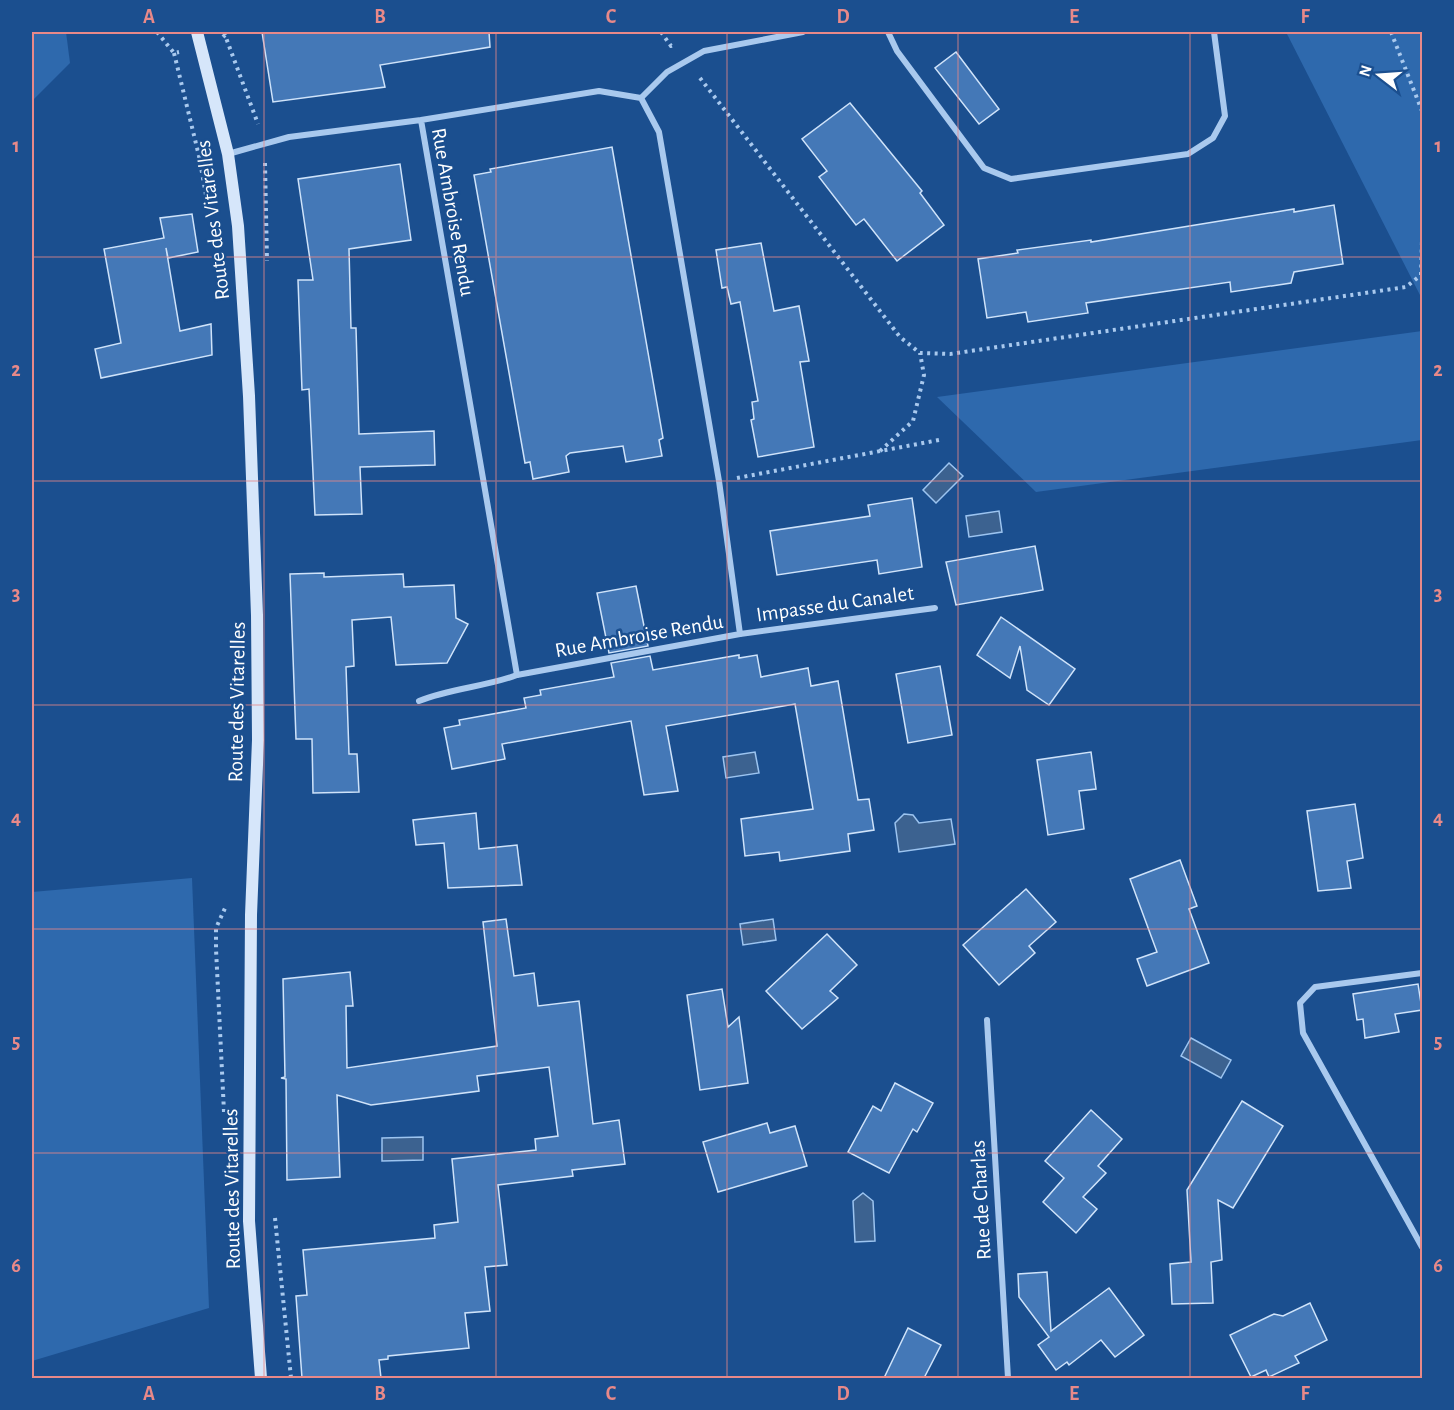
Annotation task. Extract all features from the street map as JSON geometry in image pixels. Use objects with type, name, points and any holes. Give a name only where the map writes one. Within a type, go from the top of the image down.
[{"type":"main road","name":"Route des Vitarelles","points":[[197,32],[228,154],[238,226],[249,396],[257,615],[258,740],[252,903],[249,1221],[261,1378]]},
{"type":"street","points":[[641,98],[667,72],[704,51],[802,32]]},
{"type":"street","points":[[888,32],[897,51],[984,168],[1011,179],[1188,154],[1213,138],[1225,116],[1214,32]]},
{"type":"street","name":"Rue Ambroise Rendu","points":[[228,154],[289,137],[421,120],[599,92],[641,98],[659,132],[718,481],[740,634],[517,675],[421,120]]},
{"type":"street","name":"Impasse du Canalet","points":[[740,634],[935,608]]},
{"type":"street","points":[[419,701],[440,692],[495,683],[517,675]]},
{"type":"street","points":[[1422,973],[1315,987],[1300,1003],[1303,1032],[1422,1247]]},
{"type":"street","name":"Rue de Charlas","points":[[987,1020],[1008,1378]]},
{"type":"path","points":[[661,32],[671,46],[690,33],[704,51],[700,78],[900,337],[920,353],[950,354],[1406,287],[1422,276],[1422,240]]},
{"type":"path","points":[[1391,32],[1422,111]]},
{"type":"path","points":[[174,53],[199,156],[214,246]]},
{"type":"path","points":[[880,451],[913,421],[924,375],[920,353]]},
{"type":"path","points":[[718,481],[939,440]]},
{"type":"path","points":[[224,1120],[217,1004],[216,928],[228,901]]},
{"type":"shaded area","points":[[32,32],[66,32],[70,63],[32,101]]},
{"type":"shaded area","points":[[1286,32],[1422,32],[1422,299]]},
{"type":"shaded area","points":[[1422,331],[1422,440],[1036,492],[937,397]]},
{"type":"shaded area","points":[[949,463],[963,476],[936,503],[923,490]]},
{"type":"shaded area","points":[[999,511],[1002,532],[969,537],[966,516]]},
{"type":"shaded area","points":[[755,752],[759,773],[726,778],[723,757]]},
{"type":"shaded area","points":[[904,814],[913,815],[919,823],[951,819],[955,844],[899,852],[895,823]]},
{"type":"shaded area","points":[[192,878],[209,1308],[32,1361],[32,892]]},
{"type":"shaded area","points":[[773,919],[776,940],[743,945],[740,924]]},
{"type":"shaded area","points":[[1191,1038],[1231,1060],[1221,1078],[1181,1056]]},
{"type":"shaded area","points":[[423,1137],[423,1160],[382,1161],[382,1138]]},
{"type":"shaded area","points":[[863,1193],[873,1201],[875,1241],[855,1242],[853,1201]]},
{"type":"building","points":[[262,32],[489,32],[490,47],[380,65],[385,87],[273,102]]},
{"type":"building","points":[[956,52],[999,109],[979,124],[935,68]]},
{"type":"building","points":[[850,103],[922,191],[920,193],[944,225],[897,261],[864,219],[856,225],[819,177],[827,171],[802,139]]},
{"type":"building","points":[[612,147],[663,438],[659,440],[662,456],[626,462],[623,446],[570,453],[566,456],[569,472],[533,479],[530,462],[525,463],[474,175],[491,172],[490,169]]},
{"type":"building","points":[[400,164],[411,240],[349,249],[351,328],[356,328],[359,434],[434,431],[435,465],[360,467],[362,514],[315,515],[309,389],[302,390],[298,280],[313,280],[298,179]]},
{"type":"building","points":[[1334,205],[1343,264],[1294,272],[1291,283],[1231,292],[1230,282],[1086,303],[1088,313],[1028,322],[1026,312],[987,318],[978,259],[1018,253],[1017,250],[1091,240],[1091,242],[1294,209],[1294,212]]},
{"type":"building","points":[[192,214],[198,252],[168,258],[166,248],[180,331],[211,324],[212,355],[101,378],[95,349],[121,343],[104,249],[164,238],[160,218]]},
{"type":"building","points":[[761,243],[774,311],[799,306],[809,361],[800,362],[814,447],[758,457],[751,420],[754,419],[752,402],[758,401],[740,302],[731,304],[727,287],[722,288],[716,250]]},
{"type":"building","points":[[912,498],[922,567],[879,574],[877,560],[777,575],[770,531],[870,516],[868,505]]},
{"type":"building","points":[[1035,546],[1043,590],[956,605],[946,562]]},
{"type":"building","points":[[324,573],[324,577],[403,574],[404,587],[454,585],[456,618],[468,624],[447,663],[396,665],[391,617],[352,620],[354,666],[346,667],[349,754],[357,754],[359,792],[313,793],[312,739],[296,739],[290,574]]},
{"type":"building","points":[[636,586],[648,646],[609,653],[597,593]]},
{"type":"building","points":[[1001,617],[1075,669],[1049,705],[1027,690],[1020,646],[1010,678],[977,655]]},
{"type":"building","points":[[739,655],[739,658],[757,655],[761,677],[808,668],[811,686],[838,681],[858,800],[869,799],[874,830],[848,834],[850,851],[780,861],[779,852],[745,856],[741,819],[813,809],[795,704],[666,726],[678,791],[644,795],[631,721],[502,744],[505,759],[452,769],[444,728],[460,725],[459,720],[526,708],[524,698],[541,695],[540,690],[614,677],[611,663],[650,656],[653,670]]},
{"type":"building","points":[[940,666],[952,735],[908,743],[896,674]]},
{"type":"building","points":[[1091,752],[1096,789],[1079,791],[1084,829],[1048,835],[1037,760]]},
{"type":"building","points":[[1355,804],[1363,858],[1347,861],[1351,888],[1318,891],[1307,811]]},
{"type":"building","points":[[476,813],[479,849],[517,845],[522,885],[448,888],[444,843],[416,845],[413,820]]},
{"type":"building","points":[[1180,860],[1197,906],[1189,909],[1209,963],[1147,986],[1137,959],[1157,952],[1130,879]]},
{"type":"building","points":[[1026,889],[1056,922],[1029,946],[1035,953],[999,985],[963,945]]},
{"type":"building","points":[[506,919],[514,976],[534,973],[538,1006],[579,1001],[593,1124],[619,1120],[625,1164],[572,1170],[573,1176],[498,1185],[507,1265],[485,1267],[490,1311],[465,1313],[469,1348],[388,1356],[388,1359],[379,1360],[381,1378],[302,1378],[296,1296],[307,1295],[303,1250],[435,1238],[434,1225],[458,1222],[452,1159],[536,1150],[535,1139],[558,1136],[549,1067],[477,1076],[479,1091],[371,1105],[337,1095],[340,1177],[287,1180],[286,1079],[281,1078],[285,1077],[283,979],[350,972],[353,1006],[346,1006],[347,1068],[497,1046],[483,922]]},
{"type":"building","points":[[827,934],[857,965],[830,991],[838,998],[802,1029],[766,991]]},
{"type":"building","points":[[1418,984],[1422,1010],[1395,1014],[1399,1032],[1365,1038],[1363,1019],[1357,1020],[1353,994]]},
{"type":"building","points":[[722,989],[728,1027],[739,1017],[748,1083],[700,1090],[687,995]]},
{"type":"building","points":[[895,1083],[933,1103],[917,1132],[913,1129],[889,1173],[848,1152],[873,1106],[881,1111]]},
{"type":"building","points":[[1242,1101],[1283,1126],[1233,1208],[1218,1200],[1222,1260],[1211,1262],[1213,1303],[1172,1304],[1170,1264],[1191,1262],[1187,1190]]},
{"type":"building","points":[[1091,1110],[1122,1139],[1098,1166],[1106,1173],[1083,1197],[1097,1209],[1076,1233],[1043,1202],[1064,1178],[1045,1161]]},
{"type":"building","points":[[767,1123],[770,1133],[795,1126],[807,1166],[718,1192],[703,1142]]},
{"type":"building","points":[[1047,1272],[1051,1331],[1109,1288],[1144,1335],[1115,1357],[1101,1340],[1069,1365],[1067,1362],[1056,1370],[1038,1345],[1049,1337],[1019,1297],[1018,1274]]},
{"type":"building","points":[[1310,1303],[1327,1340],[1295,1356],[1299,1363],[1269,1377],[1266,1370],[1251,1377],[1230,1335],[1274,1314],[1283,1316]]},
{"type":"building","points":[[908,1328],[941,1345],[924,1378],[884,1378]]}]
